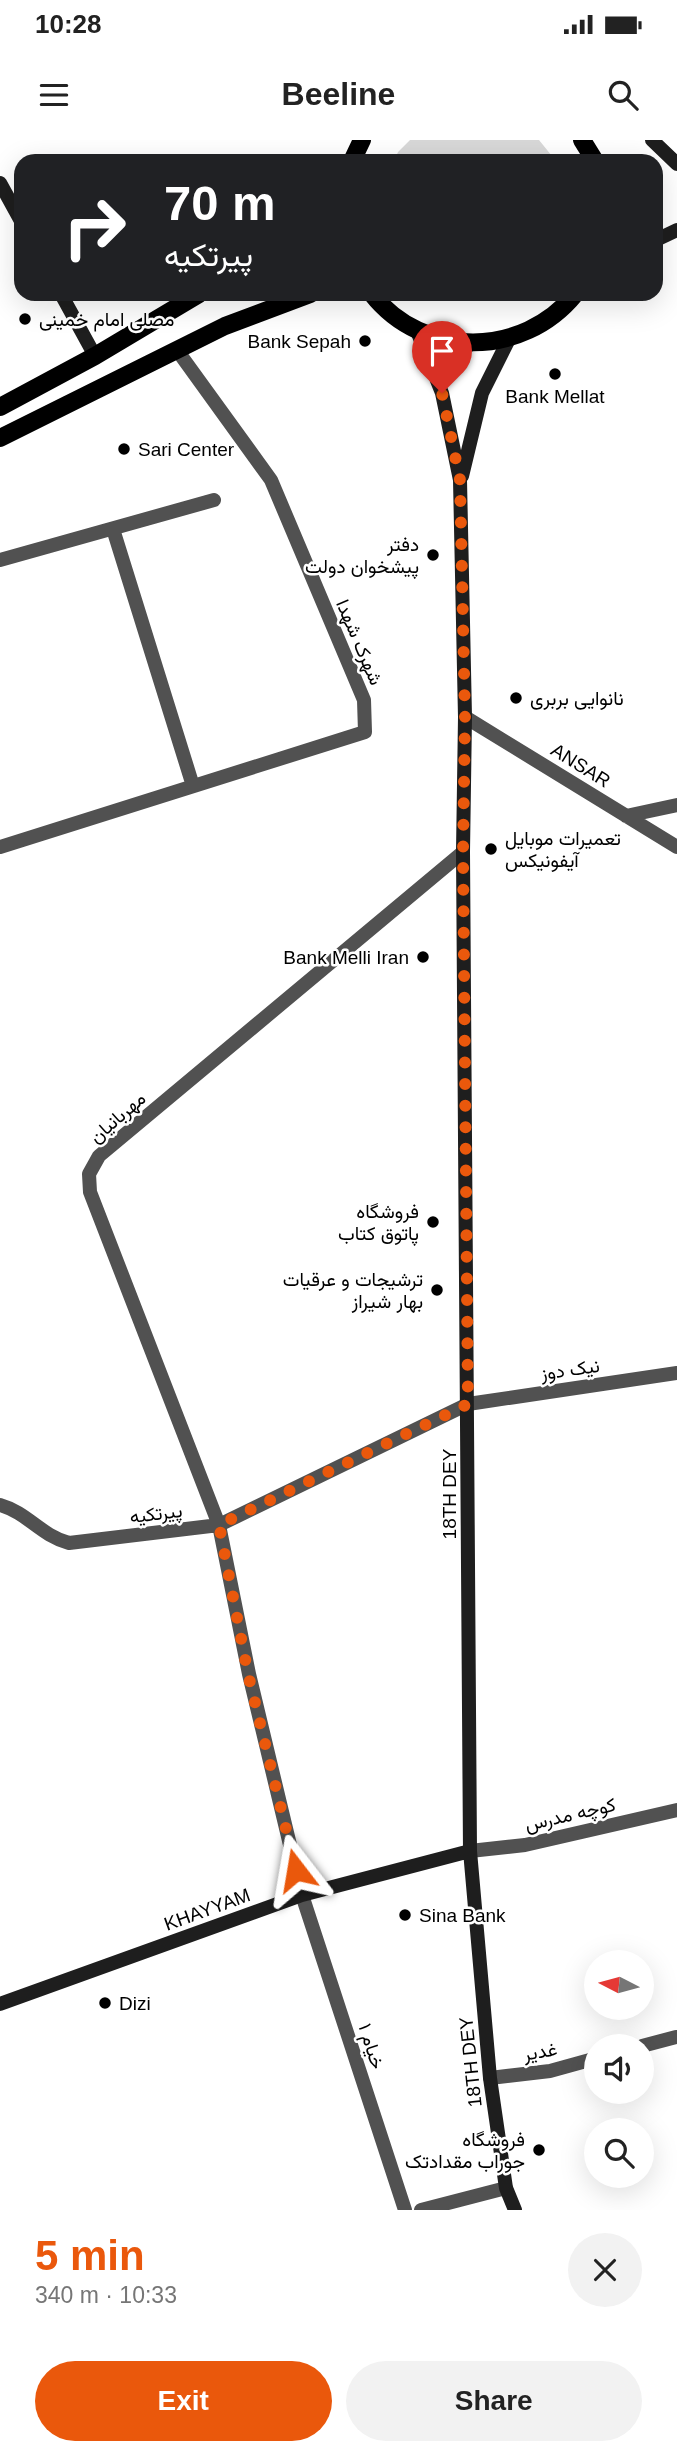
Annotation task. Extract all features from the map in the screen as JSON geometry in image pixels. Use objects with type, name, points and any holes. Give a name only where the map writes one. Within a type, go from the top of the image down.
[{"type":"main road","points":[[652,140],[677,164]]},
{"type":"main road","points":[[0,183],[14,208]]},
{"type":"main road","points":[[65,301],[95,356]]},
{"type":"main road","points":[[0,407],[95,356],[187,301]]},
{"type":"main road","points":[[0,438],[225,326],[291,301]]},
{"type":"main road","points":[[378,301],[383,308],[417,331],[462,343],[509,339],[539,326],[570,301]]},
{"type":"main road","points":[[417,331],[442,393],[460,480]]},
{"type":"main road","points":[[460,480],[482,393],[509,339]]},
{"type":"main road","name":"18TH DEY","points":[[460,480],[465,717],[463,852],[470,1851],[490,2078],[506,2189],[514,2210]]},
{"type":"main road","name":"KHAYYAM","points":[[0,2004],[302,1895],[470,1851]]},
{"type":"street","name":"شهرک شهدا","points":[[0,847],[365,732],[364,700],[271,480],[177,350]]},
{"type":"street","points":[[0,560],[214,500]]},
{"type":"street","points":[[113,529],[194,786]]},
{"type":"street","name":"ANSAR","points":[[465,717],[677,847]]},
{"type":"street","points":[[626,816],[677,805]]},
{"type":"street","name":"مهربانیان","points":[[302,1895],[248,1674],[219,1525],[90,1192],[89,1174],[99,1156],[463,852]]},
{"type":"street","name":"نیک دوز","points":[[468,1404],[677,1373]]},
{"type":"street","name":"پیرتکیه","points":[[0,1505],[19,1511],[41,1531],[69,1543],[219,1525],[468,1404]]},
{"type":"street","name":"کوچه مدرس","points":[[470,1851],[525,1845],[677,1810]]},
{"type":"street","name":"خیام ۱","points":[[302,1895],[405,2210]]},
{"type":"street","points":[[654,2043],[676,2037]]},
{"type":"street","name":"غدیر","points":[[490,2078],[550,2071],[584,2062]]},
{"type":"street","points":[[421,2210],[506,2189]]},
{"type":"shaded area","points":[[410,140],[539,140],[550,154],[397,154]]},
{"type":"place","name":"مصلی امام خمینی","points":[[25,319]]},
{"type":"place","name":"Bank Sepah","points":[[365,341]]},
{"type":"place","name":"Bank Mellat","points":[[555,374]]},
{"type":"place","name":"Sari Center","points":[[124,449]]},
{"type":"place","name":"دفتر پیشخوان دولت","points":[[433,555]]},
{"type":"place","name":"نانوایی بربری","points":[[516,698]]},
{"type":"place","name":"تعمیرات موبایل آیفونیکس","points":[[491,849]]},
{"type":"place","name":"Bank Melli Iran","points":[[423,957]]},
{"type":"place","name":"فروشگاه پاتوق کتاب","points":[[433,1222]]},
{"type":"place","name":"ترشیجات و عرقیات بهار شیراز","points":[[437,1290]]},
{"type":"place","name":"Sina Bank","points":[[405,1915]]},
{"type":"place","name":"Dizi","points":[[105,2003]]},
{"type":"place","name":"فروشگاه جوراب مقدادتک","points":[[539,2150]]},
{"type":"route","points":[[296,1870],[248,1674],[219,1525],[468,1404],[463,852],[465,717],[460,480],[442,393]]}]
